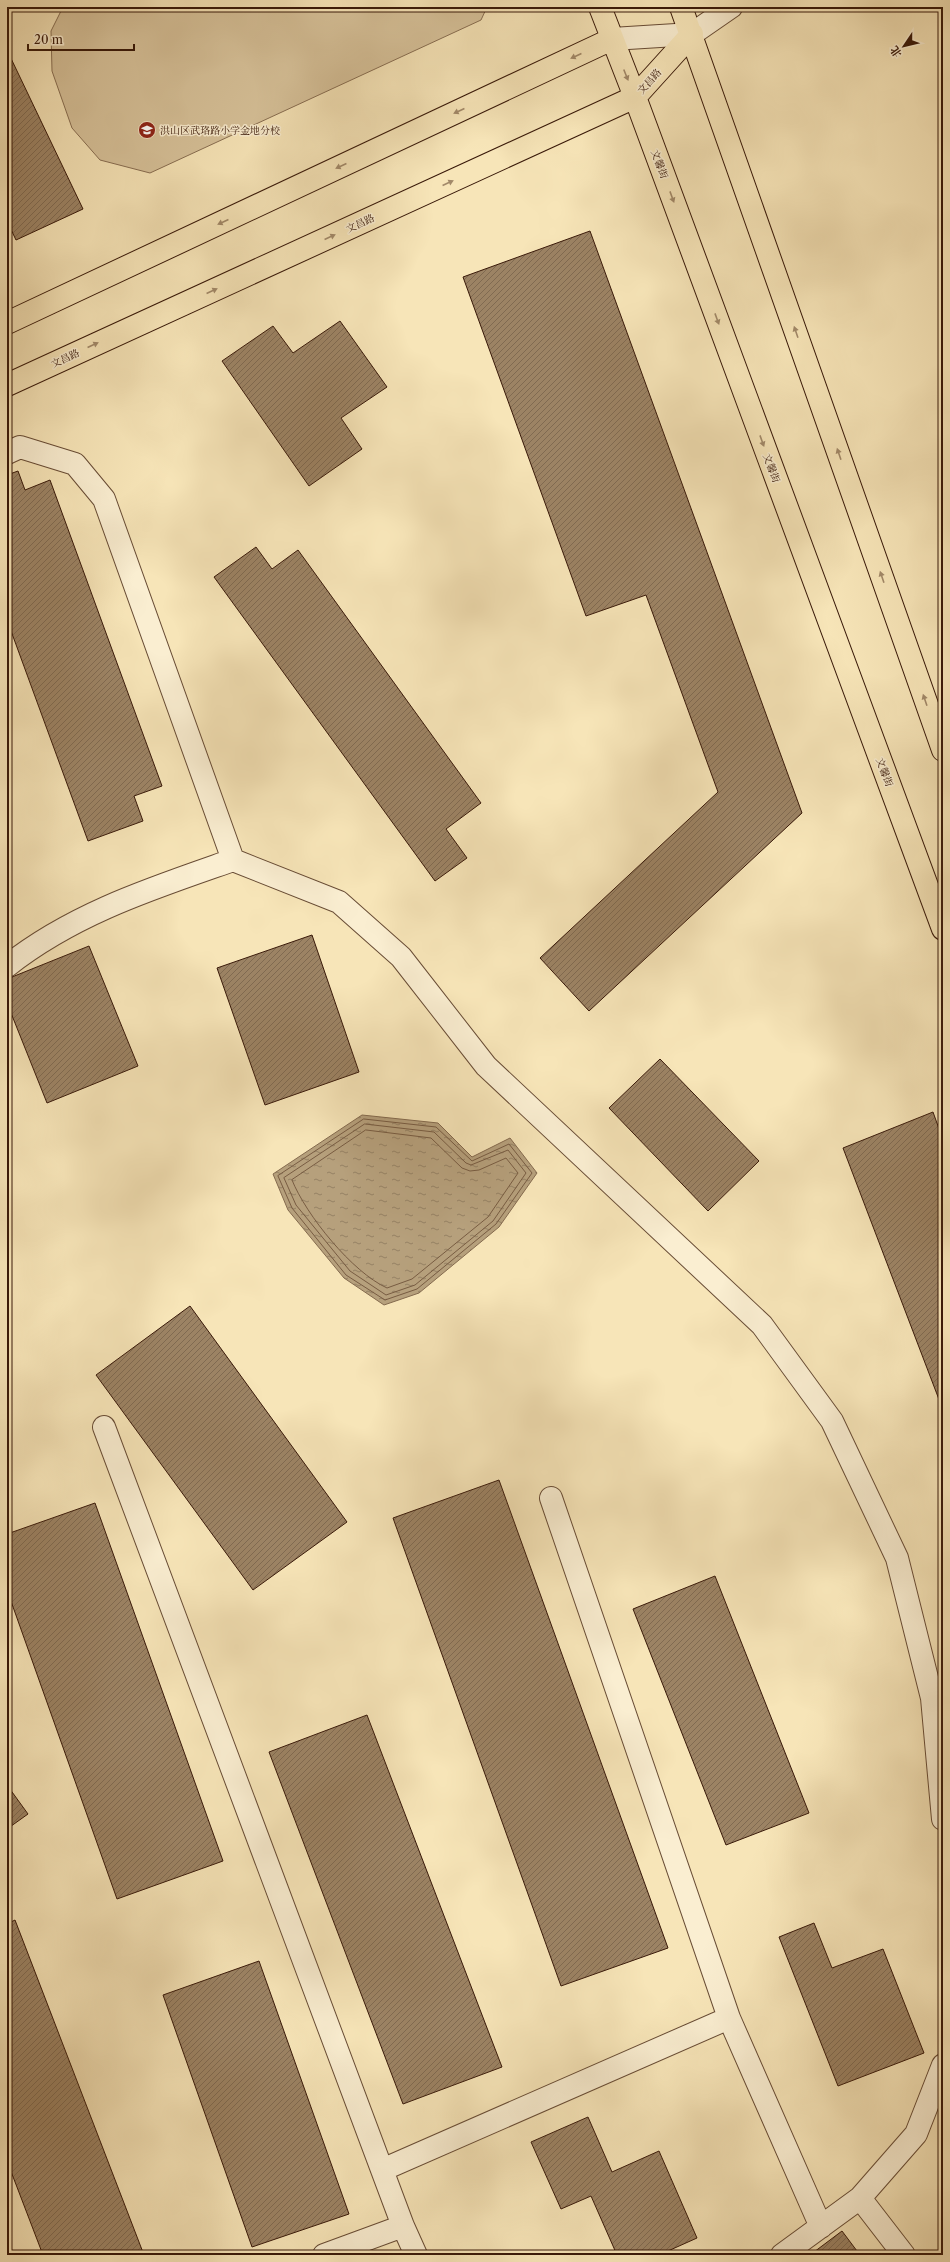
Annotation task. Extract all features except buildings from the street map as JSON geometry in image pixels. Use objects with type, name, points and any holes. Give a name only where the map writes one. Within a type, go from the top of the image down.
[{"type":"main road","name":"文馨街","points":[[600,7],[635,97],[943,929]]},
{"type":"main road","points":[[682,7],[943,750]]},
{"type":"main road","name":"文昌路","points":[[7,385],[635,97],[692,34]]},
{"type":"main road","points":[[7,323],[612,39]]},
{"type":"street","name":"文昌路","points":[[692,34],[731,7]]},
{"type":"street","points":[[612,39],[692,34]]},
{"type":"street","points":[[7,453],[20,447],[75,464],[104,499],[233,860]]},
{"type":"street","points":[[7,966],[68,924],[116,902],[233,860],[340,902],[401,957],[486,1066],[762,1325],[832,1421],[897,1558],[932,1698],[943,1819]]},
{"type":"street","points":[[104,1427],[403,2226],[416,2255]]},
{"type":"street","points":[[551,1498],[729,2018],[821,2226]]},
{"type":"street","points":[[382,2170],[729,2018]]},
{"type":"street","points":[[782,2255],[860,2198],[916,2134],[943,2065]]},
{"type":"street","points":[[860,2198],[904,2255]]},
{"type":"street","points":[[324,2255],[403,2226]]},
{"type":"shaded area","name":"洪山区武珞路小学金地分校","points":[[63,7],[487,7],[481,20],[150,173],[100,160],[72,128],[52,71],[51,31]]},
{"type":"water","points":[[362,1115],[438,1123],[472,1157],[510,1138],[537,1173],[499,1227],[419,1293],[384,1305],[344,1278],[288,1210],[273,1174]]},
{"type":"place","name":"洪山区武珞路小学金地分校","points":[[147,130]]}]
